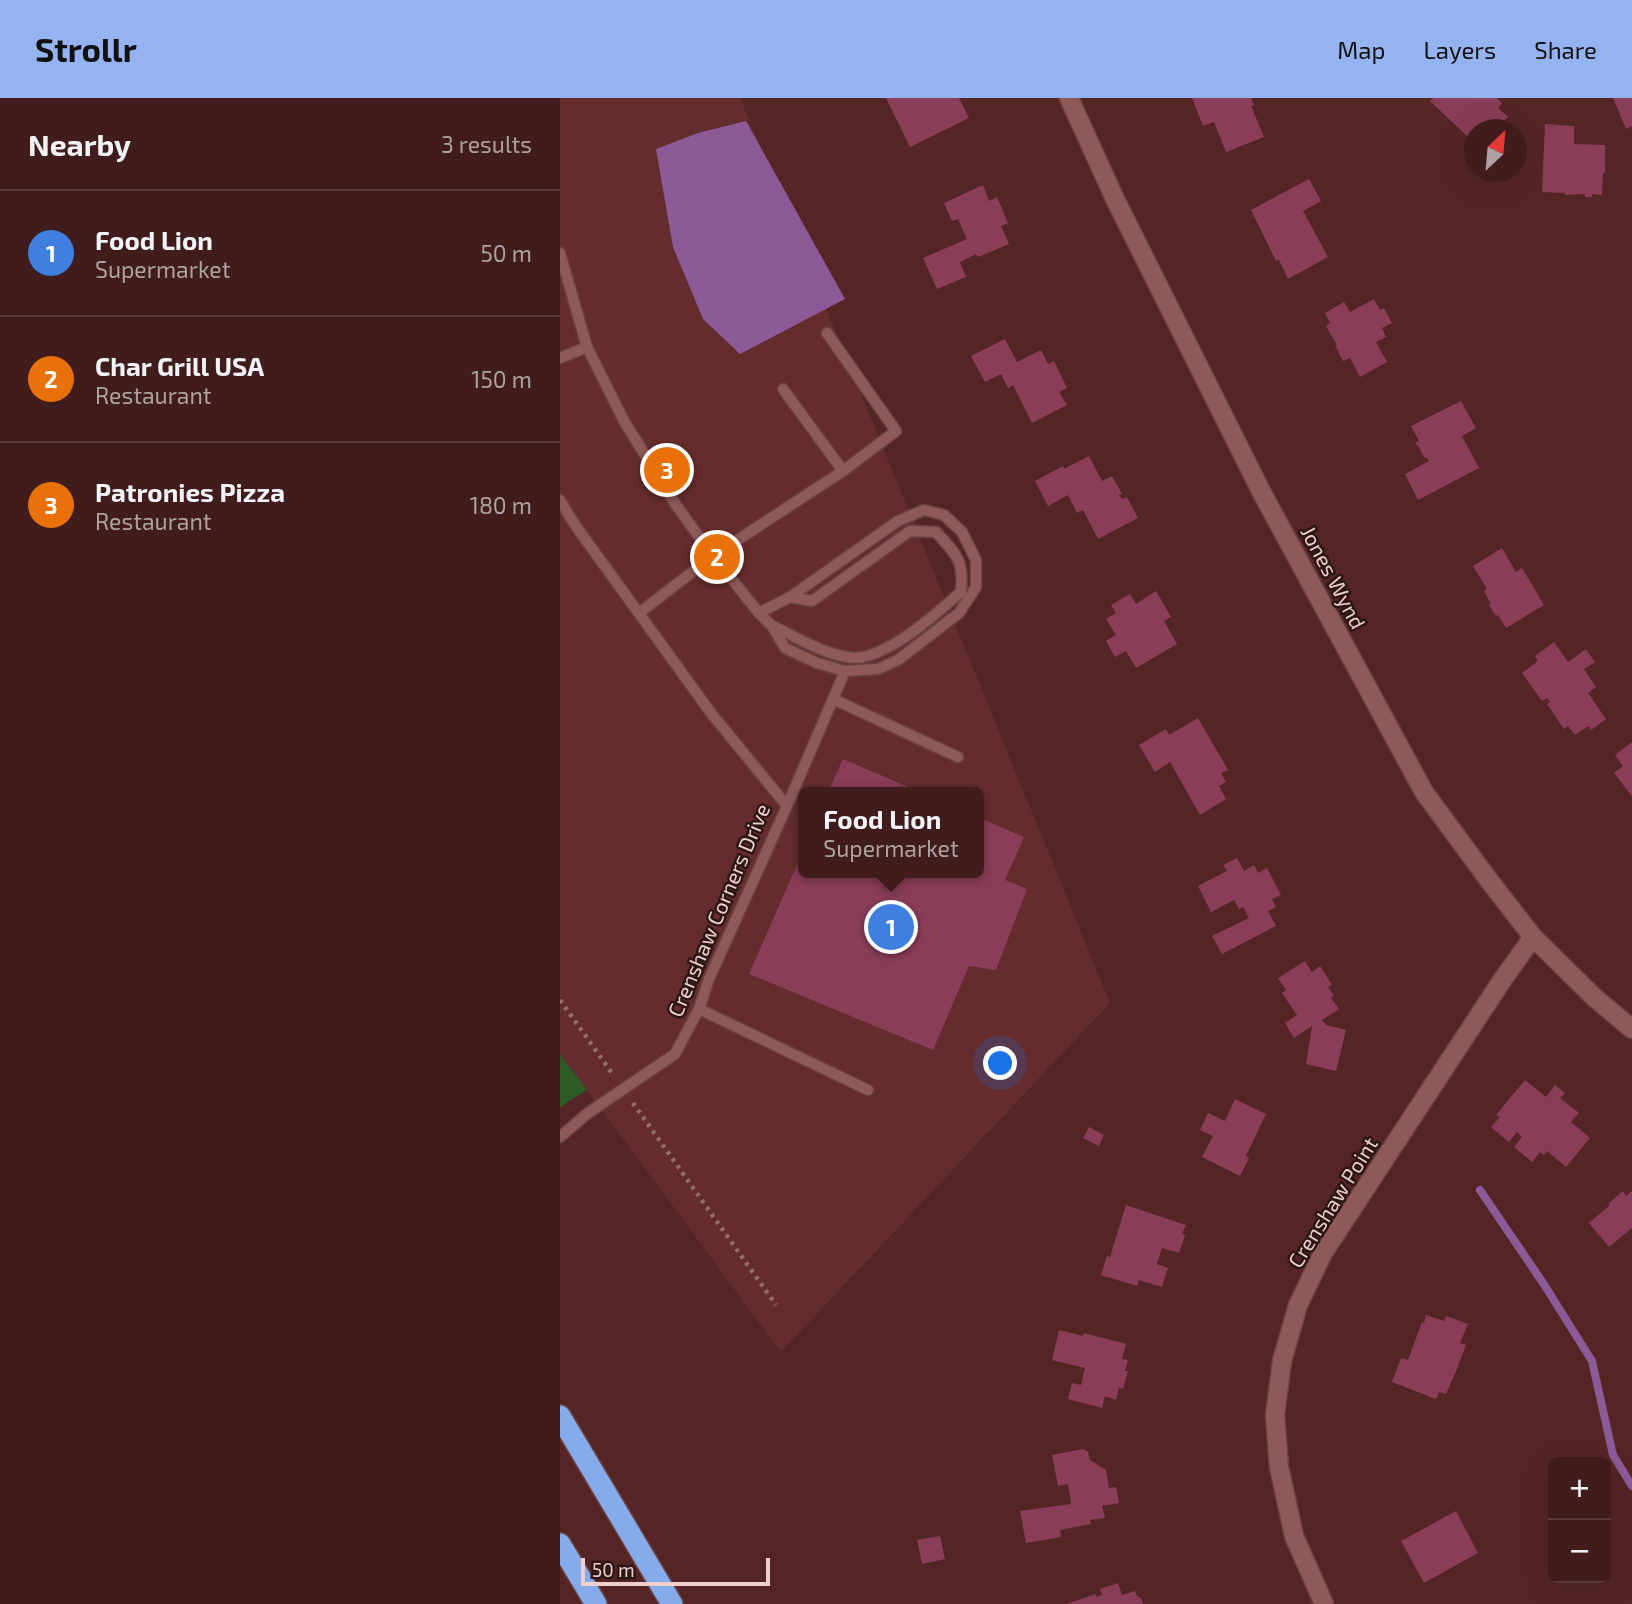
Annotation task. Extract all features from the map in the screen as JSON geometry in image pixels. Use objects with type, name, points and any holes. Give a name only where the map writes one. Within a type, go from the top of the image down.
[{"type":"highway","points":[[560,1416],[672,1604]]},
{"type":"highway","points":[[560,1544],[596,1604]]},
{"type":"street","name":"Jones Wynd","points":[[1069,98],[1115,199],[1262,492],[1424,792],[1488,880],[1534,937],[1595,998],[1632,1029]]},
{"type":"street","name":"Crenshaw Point","points":[[1324,1604],[1294,1536],[1279,1467],[1275,1415],[1282,1361],[1298,1305],[1323,1253],[1503,979],[1534,937]]},
{"type":"lane","points":[[560,253],[587,347],[624,421],[676,505],[713,556],[759,613],[772,626],[785,648],[817,663],[845,671],[878,670],[898,660],[959,613],[976,587],[976,560],[962,532],[944,514],[924,510],[898,522],[790,597],[759,613]]},
{"type":"lane","points":[[639,613],[713,556],[843,471],[896,431],[827,333]]},
{"type":"lane","points":[[560,358],[587,347]]},
{"type":"lane","points":[[783,389],[843,471]]},
{"type":"lane","name":"Crenshaw Corners Drive","points":[[560,500],[575,525],[711,713],[787,806],[714,969],[699,1009],[675,1054],[588,1113],[560,1137]]},
{"type":"lane","points":[[772,626],[834,654],[860,657],[897,642],[942,608],[961,592],[963,575],[956,554],[936,533],[910,531],[812,601],[790,597]]},
{"type":"lane","points":[[787,806],[845,671]]},
{"type":"lane","points":[[833,699],[958,757]]},
{"type":"lane","points":[[699,1009],[868,1090]]},
{"type":"path","points":[[560,1000],[613,1074]]},
{"type":"path","points":[[637,1109],[776,1305]]},
{"type":"shaded area","points":[[560,98],[740,98],[1110,1003],[781,1352],[560,1054]]},
{"type":"shaded area","points":[[746,121],[845,299],[740,354],[703,319],[673,247],[656,149],[698,133]]},
{"type":"green space","points":[[560,1054],[587,1090],[560,1107]]},
{"type":"building","points":[[886,98],[959,98],[969,118],[910,147]]},
{"type":"building","points":[[1192,98],[1251,98],[1254,105],[1251,106],[1264,137],[1226,152],[1214,122],[1203,126]]},
{"type":"building","points":[[1433,98],[1497,98],[1502,103],[1498,108],[1508,117],[1464,119],[1464,133],[1430,101]]},
{"type":"building","points":[[1613,98],[1632,98],[1632,126],[1626,129]]},
{"type":"building","points":[[1545,124],[1574,126],[1574,144],[1605,145],[1602,195],[1592,194],[1592,197],[1585,197],[1585,194],[1542,192]]},
{"type":"building","points":[[1309,179],[1321,201],[1303,211],[1328,257],[1288,279],[1251,210]]},
{"type":"building","points":[[983,185],[989,201],[997,197],[1008,223],[1001,226],[1009,244],[960,262],[966,277],[937,289],[923,258],[967,239],[958,219],[952,221],[944,203]]},
{"type":"building","points":[[1374,299],[1380,310],[1384,308],[1392,323],[1382,328],[1386,337],[1376,342],[1387,362],[1360,377],[1350,358],[1343,361],[1326,326],[1330,323],[1325,313],[1344,302],[1350,312]]},
{"type":"building","points":[[1005,339],[1017,362],[1041,350],[1048,364],[1054,361],[1067,388],[1059,392],[1067,405],[1032,423],[1013,385],[1008,388],[1001,374],[985,382],[971,356]]},
{"type":"building","points":[[1461,401],[1476,428],[1462,436],[1479,468],[1418,500],[1405,474],[1429,461],[1424,458],[1415,443],[1419,441],[1411,426]]},
{"type":"building","points":[[1089,456],[1102,481],[1112,476],[1122,494],[1119,495],[1122,499],[1127,497],[1138,518],[1098,539],[1083,510],[1077,513],[1068,495],[1048,506],[1035,481]]},
{"type":"building","points":[[1502,548],[1516,572],[1522,568],[1544,605],[1506,628],[1489,605],[1491,604],[1484,591],[1487,589],[1473,566]]},
{"type":"building","points":[[1156,591],[1171,617],[1164,621],[1177,644],[1136,668],[1126,651],[1115,657],[1106,641],[1116,635],[1106,619],[1116,613],[1111,605],[1130,594],[1136,604]]},
{"type":"building","points":[[1554,642],[1568,662],[1586,649],[1595,662],[1584,669],[1596,687],[1588,693],[1606,719],[1591,730],[1588,726],[1575,735],[1568,726],[1564,729],[1547,704],[1550,702],[1547,698],[1542,701],[1522,673],[1538,661],[1535,656]]},
{"type":"building","points":[[1198,718],[1228,770],[1221,773],[1226,782],[1219,786],[1226,799],[1200,815],[1170,762],[1155,772],[1139,745],[1166,729],[1169,735]]},
{"type":"building","points":[[1632,742],[1632,796],[1614,773],[1623,766],[1615,755]]},
{"type":"building","points":[[843,759],[908,787],[830,787]]},
{"type":"building","points":[[984,820],[1024,837],[1005,880],[1027,889],[996,970],[969,966],[933,1050],[749,974],[798,863],[798,878],[984,878]]},
{"type":"building","points":[[1237,858],[1244,871],[1254,865],[1258,873],[1267,868],[1281,895],[1272,899],[1276,907],[1268,911],[1276,926],[1222,954],[1212,936],[1249,918],[1243,907],[1239,909],[1234,900],[1211,912],[1198,886],[1227,871],[1223,865]]},
{"type":"building","points":[[1305,961],[1312,972],[1320,966],[1332,985],[1328,987],[1334,996],[1331,998],[1339,1009],[1322,1020],[1326,1025],[1346,1030],[1336,1071],[1306,1064],[1312,1026],[1294,1038],[1285,1023],[1297,1015],[1282,993],[1286,990],[1278,978]]},
{"type":"building","points":[[1525,1080],[1546,1097],[1555,1085],[1565,1093],[1560,1098],[1579,1113],[1571,1122],[1590,1138],[1566,1167],[1547,1151],[1544,1155],[1540,1152],[1532,1162],[1514,1147],[1522,1137],[1517,1132],[1509,1142],[1491,1127],[1500,1117],[1496,1115]]},
{"type":"building","points":[[1235,1099],[1266,1114],[1246,1156],[1249,1158],[1240,1176],[1202,1157],[1213,1136],[1200,1130],[1208,1113],[1225,1121]]},
{"type":"building","points":[[1089,1127],[1104,1135],[1099,1146],[1083,1138]]},
{"type":"building","points":[[1623,1191],[1626,1196],[1632,1191],[1632,1228],[1609,1247],[1589,1223]]},
{"type":"building","points":[[1126,1205],[1186,1225],[1179,1253],[1162,1248],[1157,1264],[1168,1268],[1162,1287],[1139,1280],[1137,1286],[1101,1275],[1107,1256],[1110,1257]]},
{"type":"building","points":[[1426,1315],[1444,1321],[1446,1316],[1468,1324],[1460,1343],[1466,1345],[1457,1369],[1446,1394],[1439,1392],[1436,1399],[1392,1382],[1401,1358],[1408,1360]]},
{"type":"building","points":[[1059,1330],[1083,1336],[1084,1333],[1126,1344],[1122,1359],[1128,1360],[1125,1371],[1128,1371],[1123,1389],[1119,1388],[1116,1400],[1105,1396],[1102,1408],[1068,1399],[1072,1383],[1081,1385],[1085,1368],[1052,1360]]},
{"type":"building","points":[[1083,1449],[1088,1452],[1090,1460],[1106,1470],[1109,1488],[1116,1487],[1119,1503],[1102,1506],[1105,1518],[1090,1520],[1091,1524],[1060,1530],[1061,1537],[1026,1543],[1020,1511],[1071,1504],[1068,1484],[1058,1486],[1052,1455]]},
{"type":"building","points":[[1456,1511],[1478,1553],[1424,1583],[1401,1541]]},
{"type":"building","points":[[940,1536],[945,1559],[922,1564],[917,1540]]},
{"type":"building","points":[[1118,1583],[1122,1595],[1135,1591],[1143,1604],[1067,1604],[1096,1594],[1096,1597],[1102,1595],[1100,1589]]},
{"type":"waterway","points":[[1480,1190],[1592,1361],[1613,1455],[1632,1486]]},
{"type":"place","name":"Patronies Pizza","points":[[667,470]]},
{"type":"place","name":"Char Grill USA","points":[[717,557]]},
{"type":"place","name":"Food Lion","points":[[891,927]]}]
